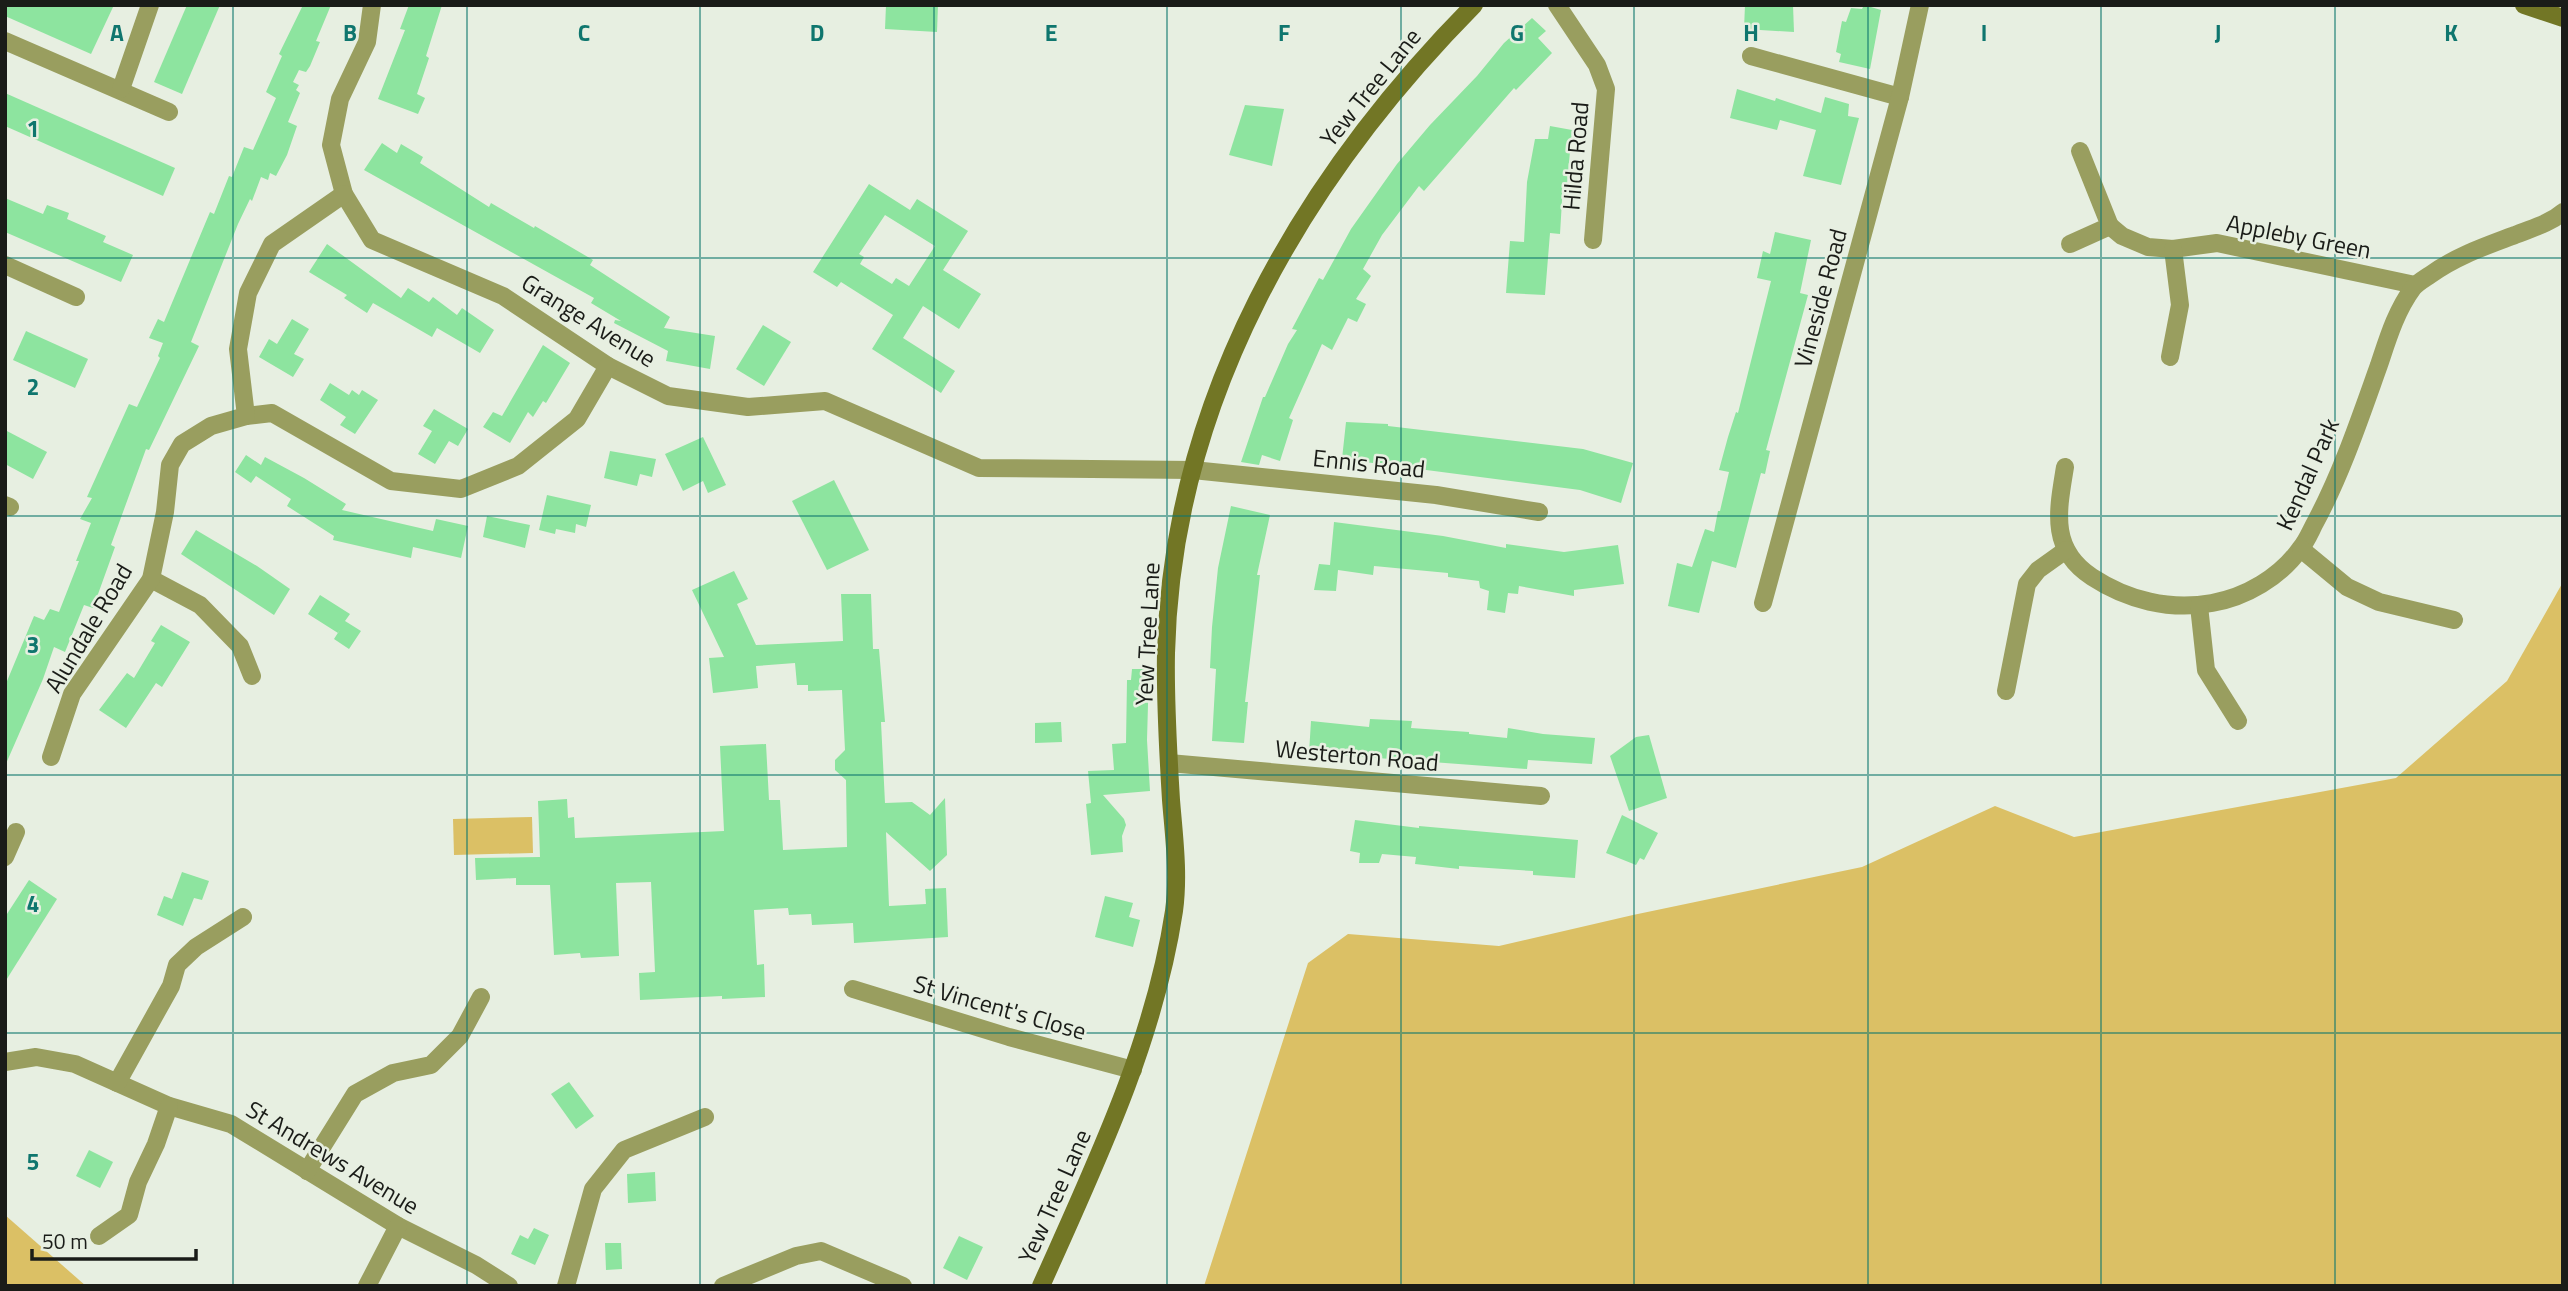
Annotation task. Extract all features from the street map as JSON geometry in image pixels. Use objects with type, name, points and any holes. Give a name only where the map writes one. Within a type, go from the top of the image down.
[{"type":"street","points":[[121,89],[150,5]]},
{"type":"street","name":"Grange Avenue","points":[[372,5],[367,42],[340,99],[331,145],[344,194],[372,240],[503,296],[608,366],[668,396],[748,407],[825,401],[979,468],[1193,470]]},
{"type":"street","name":"Yew Tree Lane","points":[[1041,1286],[1110,1133],[1133,1070],[1163,969],[1174,909],[1177,873],[1169,763],[1166,654],[1169,595],[1193,470],[1211,411],[1237,342],[1269,273],[1309,206],[1390,99],[1434,46],[1474,5]]},
{"type":"street","name":"Hilda Road","points":[[1557,5],[1597,65],[1606,89],[1593,240]]},
{"type":"street","name":"Vineside Road","points":[[1763,603],[1900,97],[1920,5]]},
{"type":"street","points":[[2524,5],[2563,18]]},
{"type":"street","points":[[5,41],[169,112]]},
{"type":"street","points":[[1751,56],[1900,97]]},
{"type":"street","points":[[2070,244],[2110,226],[2080,151]]},
{"type":"street","points":[[246,416],[238,349],[248,293],[272,244],[344,194]]},
{"type":"street","name":"Kendal Park","points":[[2066,550],[2084,571],[2123,593],[2161,605],[2200,606],[2237,597],[2255,588],[2301,549],[2332,490],[2397,315],[2415,285],[2438,268],[2469,252],[2546,223],[2563,212]]},
{"type":"street","name":"Appleby Green","points":[[2110,226],[2136,243],[2148,247],[2174,249],[2217,243],[2415,285]]},
{"type":"street","points":[[2170,357],[2180,305],[2174,249]]},
{"type":"street","points":[[5,265],[75,297]]},
{"type":"street","name":"Alundale Road","points":[[51,757],[72,694],[151,579],[165,512],[170,465],[182,444],[211,426],[246,416],[272,413],[391,481],[461,489],[518,466],[577,419],[608,366]]},
{"type":"street","points":[[2006,691],[2027,584],[2038,570],[2066,550],[2058,514],[2065,467]]},
{"type":"street","name":"Ennis Road","points":[[1193,470],[1436,495],[1539,512]]},
{"type":"street","points":[[2301,549],[2347,587],[2379,602],[2454,620]]},
{"type":"street","points":[[151,579],[200,605],[240,646],[252,676]]},
{"type":"street","points":[[2200,606],[2206,670],[2238,721]]},
{"type":"street","name":"Westerton Road","points":[[1169,763],[1541,796]]},
{"type":"street","points":[[5,858],[16,832]]},
{"type":"street","points":[[117,1083],[171,986],[177,965],[196,947],[243,917]]},
{"type":"street","name":"St Vincent's Close","points":[[853,989],[1009,1037],[1133,1070]]},
{"type":"street","points":[[306,1171],[355,1094],[393,1073],[431,1065],[460,1036],[481,997]]},
{"type":"street","name":"St Andrews Avenue","points":[[5,1062],[36,1057],[75,1064],[169,1107],[230,1124],[398,1226],[476,1265],[509,1286]]},
{"type":"street","points":[[99,1236],[129,1214],[138,1182],[156,1144],[169,1107]]},
{"type":"street","points":[[566,1286],[593,1189],[624,1150],[705,1117]]},
{"type":"street","points":[[367,1286],[398,1226]]},
{"type":"street","points":[[723,1286],[796,1256],[821,1251],[903,1286]]},
{"type":"shaded area","points":[[2563,582],[2563,1286],[1204,1286],[1308,963],[1348,934],[1499,946],[1862,867],[1995,806],[2074,837],[2396,778],[2507,681]]},
{"type":"shaded area","points":[[532,817],[533,853],[454,855],[453,819]]},
{"type":"shaded area","points":[[5,1215],[86,1286],[5,1286]]},
{"type":"building","points":[[5,5],[114,5],[91,54],[5,16]]},
{"type":"building","points":[[187,5],[220,5],[182,94],[154,82]]},
{"type":"building","points":[[303,5],[331,5],[316,41],[320,42],[310,66],[306,72],[299,70],[293,82],[299,85],[296,90],[300,93],[288,122],[297,126],[287,155],[276,176],[270,173],[268,180],[261,177],[252,201],[250,199],[238,224],[191,342],[199,346],[149,450],[146,449],[111,545],[115,547],[93,608],[84,605],[65,652],[54,647],[5,766],[5,686],[34,616],[44,620],[50,609],[59,612],[91,523],[80,519],[92,498],[87,497],[129,404],[137,407],[160,358],[158,356],[163,343],[149,338],[158,319],[164,322],[210,212],[214,214],[244,147],[253,150],[276,98],[266,92],[282,56],[279,54]]},
{"type":"building","points":[[409,5],[442,5],[417,94],[425,98],[418,114],[378,99],[405,30],[400,29]]},
{"type":"building","points":[[886,5],[938,5],[937,32],[885,29]]},
{"type":"building","points":[[1745,5],[1793,5],[1794,32],[1744,29]]},
{"type":"building","points":[[1864,5],[1881,10],[1870,69],[1839,62],[1841,54],[1836,52],[1842,21],[1846,22],[1851,8],[1862,9]]},
{"type":"building","points":[[1532,18],[1546,31],[1538,38],[1552,53],[1516,90],[1514,88],[1424,191],[1419,186],[1382,235],[1363,269],[1371,276],[1356,299],[1366,304],[1357,322],[1348,318],[1332,350],[1322,344],[1289,418],[1293,420],[1280,461],[1262,455],[1259,465],[1241,462],[1263,397],[1297,330],[1292,329],[1319,278],[1323,280],[1351,229],[1397,164],[1430,125],[1504,43]]},
{"type":"building","points":[[1737,89],[1821,113],[1825,97],[1849,104],[1848,116],[1859,118],[1841,185],[1803,176],[1816,130],[1780,120],[1777,130],[1730,118]]},
{"type":"building","points":[[5,93],[175,168],[163,196],[5,126]]},
{"type":"building","points":[[1245,105],[1284,109],[1272,166],[1229,155]]},
{"type":"building","points":[[1550,126],[1572,130],[1567,184],[1563,184],[1560,234],[1550,233],[1545,295],[1506,293],[1510,241],[1524,242],[1527,182],[1535,139],[1548,139]]},
{"type":"building","points":[[382,143],[397,153],[401,144],[423,157],[420,163],[489,207],[491,203],[593,260],[590,265],[670,317],[664,328],[715,336],[710,369],[666,361],[668,351],[614,323],[615,320],[621,321],[591,303],[594,298],[364,170]]},
{"type":"building","points":[[869,184],[910,210],[917,199],[968,231],[943,270],[981,294],[959,329],[923,306],[903,338],[955,371],[941,393],[872,349],[893,315],[841,282],[837,287],[813,272]],"holes":[[[885,215],[935,246],[909,286],[896,278],[892,284],[860,264],[864,257],[859,254]]]},
{"type":"building","points":[[5,198],[43,214],[47,205],[69,213],[67,219],[106,236],[103,242],[133,255],[121,282],[5,232]]},
{"type":"building","points":[[1775,232],[1811,240],[1800,293],[1808,295],[1766,450],[1770,451],[1765,474],[1761,473],[1736,568],[1712,561],[1699,613],[1668,606],[1677,563],[1692,567],[1705,529],[1714,532],[1729,472],[1719,470],[1736,412],[1738,413],[1771,281],[1757,278],[1763,251],[1770,254]]},
{"type":"building","points":[[327,244],[401,298],[408,288],[429,302],[433,297],[457,315],[462,308],[494,330],[480,353],[437,328],[432,337],[373,303],[367,313],[344,298],[347,295],[309,272]]},
{"type":"building","points":[[292,319],[309,329],[294,354],[304,359],[293,377],[259,357],[269,339],[277,344]]},
{"type":"building","points":[[763,325],[791,342],[764,386],[736,369]]},
{"type":"building","points":[[26,331],[88,359],[75,388],[13,360]]},
{"type":"building","points":[[543,345],[570,363],[546,403],[543,401],[533,417],[528,412],[510,443],[483,427],[493,412],[502,416]]},
{"type":"building","points":[[330,383],[349,395],[352,390],[359,395],[362,390],[378,400],[355,434],[340,425],[346,417],[320,400]]},
{"type":"building","points":[[434,409],[468,429],[458,446],[449,441],[435,464],[418,454],[432,431],[423,426]]},
{"type":"building","points":[[1346,422],[1388,424],[1583,449],[1633,463],[1621,503],[1580,490],[1342,459]]},
{"type":"building","points":[[5,430],[47,452],[33,479],[5,464]]},
{"type":"building","points":[[703,437],[726,485],[708,493],[703,481],[683,491],[665,454]]},
{"type":"building","points":[[610,451],[656,459],[652,477],[640,474],[637,486],[604,478]]},
{"type":"building","points":[[246,455],[261,465],[265,457],[304,478],[346,504],[342,510],[433,531],[436,519],[468,526],[461,558],[413,547],[411,558],[333,540],[334,536],[287,506],[291,499],[256,476],[251,483],[235,472]]},
{"type":"building","points":[[834,480],[869,550],[827,570],[792,501]]},
{"type":"building","points":[[547,495],[591,505],[586,527],[576,524],[575,533],[556,529],[555,534],[539,530]]},
{"type":"building","points":[[1231,506],[1270,515],[1257,575],[1260,575],[1245,702],[1248,702],[1244,743],[1212,741],[1216,669],[1210,668],[1212,627],[1218,568]]},
{"type":"building","points":[[487,516],[530,525],[525,548],[483,537]]},
{"type":"building","points":[[1334,522],[1443,536],[1506,548],[1506,544],[1564,552],[1618,545],[1624,584],[1574,590],[1574,596],[1519,586],[1518,594],[1508,593],[1505,613],[1487,610],[1489,591],[1480,588],[1479,581],[1448,577],[1448,573],[1374,566],[1373,575],[1338,570],[1336,591],[1314,590],[1319,564],[1330,565]]},
{"type":"building","points":[[196,530],[290,589],[274,615],[181,554]]},
{"type":"building","points":[[734,571],[748,599],[737,604],[756,645],[843,641],[841,594],[871,594],[873,649],[879,649],[885,722],[881,722],[885,803],[912,802],[930,815],[945,798],[947,855],[930,871],[886,832],[889,906],[926,904],[925,889],[946,888],[948,937],[854,943],[853,923],[812,925],[811,914],[789,915],[788,908],[754,910],[757,965],[764,964],[765,997],[640,1000],[639,973],[655,972],[651,882],[616,883],[619,956],[581,958],[580,953],[554,955],[550,885],[516,885],[516,878],[476,880],[475,858],[540,857],[538,801],[567,799],[568,818],[574,817],[575,838],[724,831],[720,746],[766,744],[769,800],[780,800],[783,850],[847,847],[846,780],[835,770],[835,760],[845,750],[842,690],[808,691],[808,685],[797,685],[795,663],[756,666],[758,688],[713,693],[709,658],[724,657],[692,590]]},
{"type":"building","points":[[320,595],[350,614],[345,621],[361,631],[349,649],[334,639],[338,633],[308,614]]},
{"type":"building","points":[[161,625],[190,642],[162,687],[156,683],[126,728],[99,710],[127,673],[134,678],[155,643],[151,641]]},
{"type":"building","points":[[1132,669],[1149,669],[1147,740],[1150,791],[1103,795],[1124,819],[1126,825],[1122,836],[1123,852],[1091,855],[1086,804],[1091,803],[1088,771],[1114,770],[1112,744],[1126,743],[1127,680],[1131,680]]},
{"type":"building","points":[[1370,719],[1412,721],[1411,728],[1507,738],[1508,728],[1595,738],[1592,764],[1528,760],[1527,769],[1309,753],[1311,721],[1369,727]]},
{"type":"building","points":[[1061,722],[1062,742],[1035,743],[1035,723]]},
{"type":"building","points":[[1649,735],[1667,798],[1629,811],[1610,756],[1636,737]]},
{"type":"building","points":[[1622,815],[1658,833],[1644,860],[1640,858],[1636,865],[1606,853]]},
{"type":"building","points":[[1355,820],[1419,828],[1578,840],[1575,878],[1533,875],[1533,871],[1459,866],[1459,869],[1415,864],[1416,857],[1382,854],[1379,863],[1359,863],[1360,853],[1350,851]]},
{"type":"building","points":[[182,872],[209,881],[202,900],[194,898],[183,926],[157,915],[164,896],[172,899]]},
{"type":"building","points":[[29,880],[57,899],[5,982],[5,917]]},
{"type":"building","points":[[1105,896],[1133,903],[1129,917],[1140,920],[1133,947],[1095,937]]},
{"type":"building","points":[[569,1082],[594,1116],[576,1129],[551,1094]]},
{"type":"building","points":[[89,1150],[113,1162],[100,1188],[76,1176]]},
{"type":"building","points":[[655,1172],[656,1201],[628,1203],[627,1174]]},
{"type":"building","points":[[534,1228],[549,1235],[535,1265],[511,1254],[520,1235],[528,1239]]},
{"type":"building","points":[[959,1236],[983,1247],[967,1280],[943,1268]]},
{"type":"building","points":[[605,1243],[621,1243],[622,1269],[606,1270]]}]
